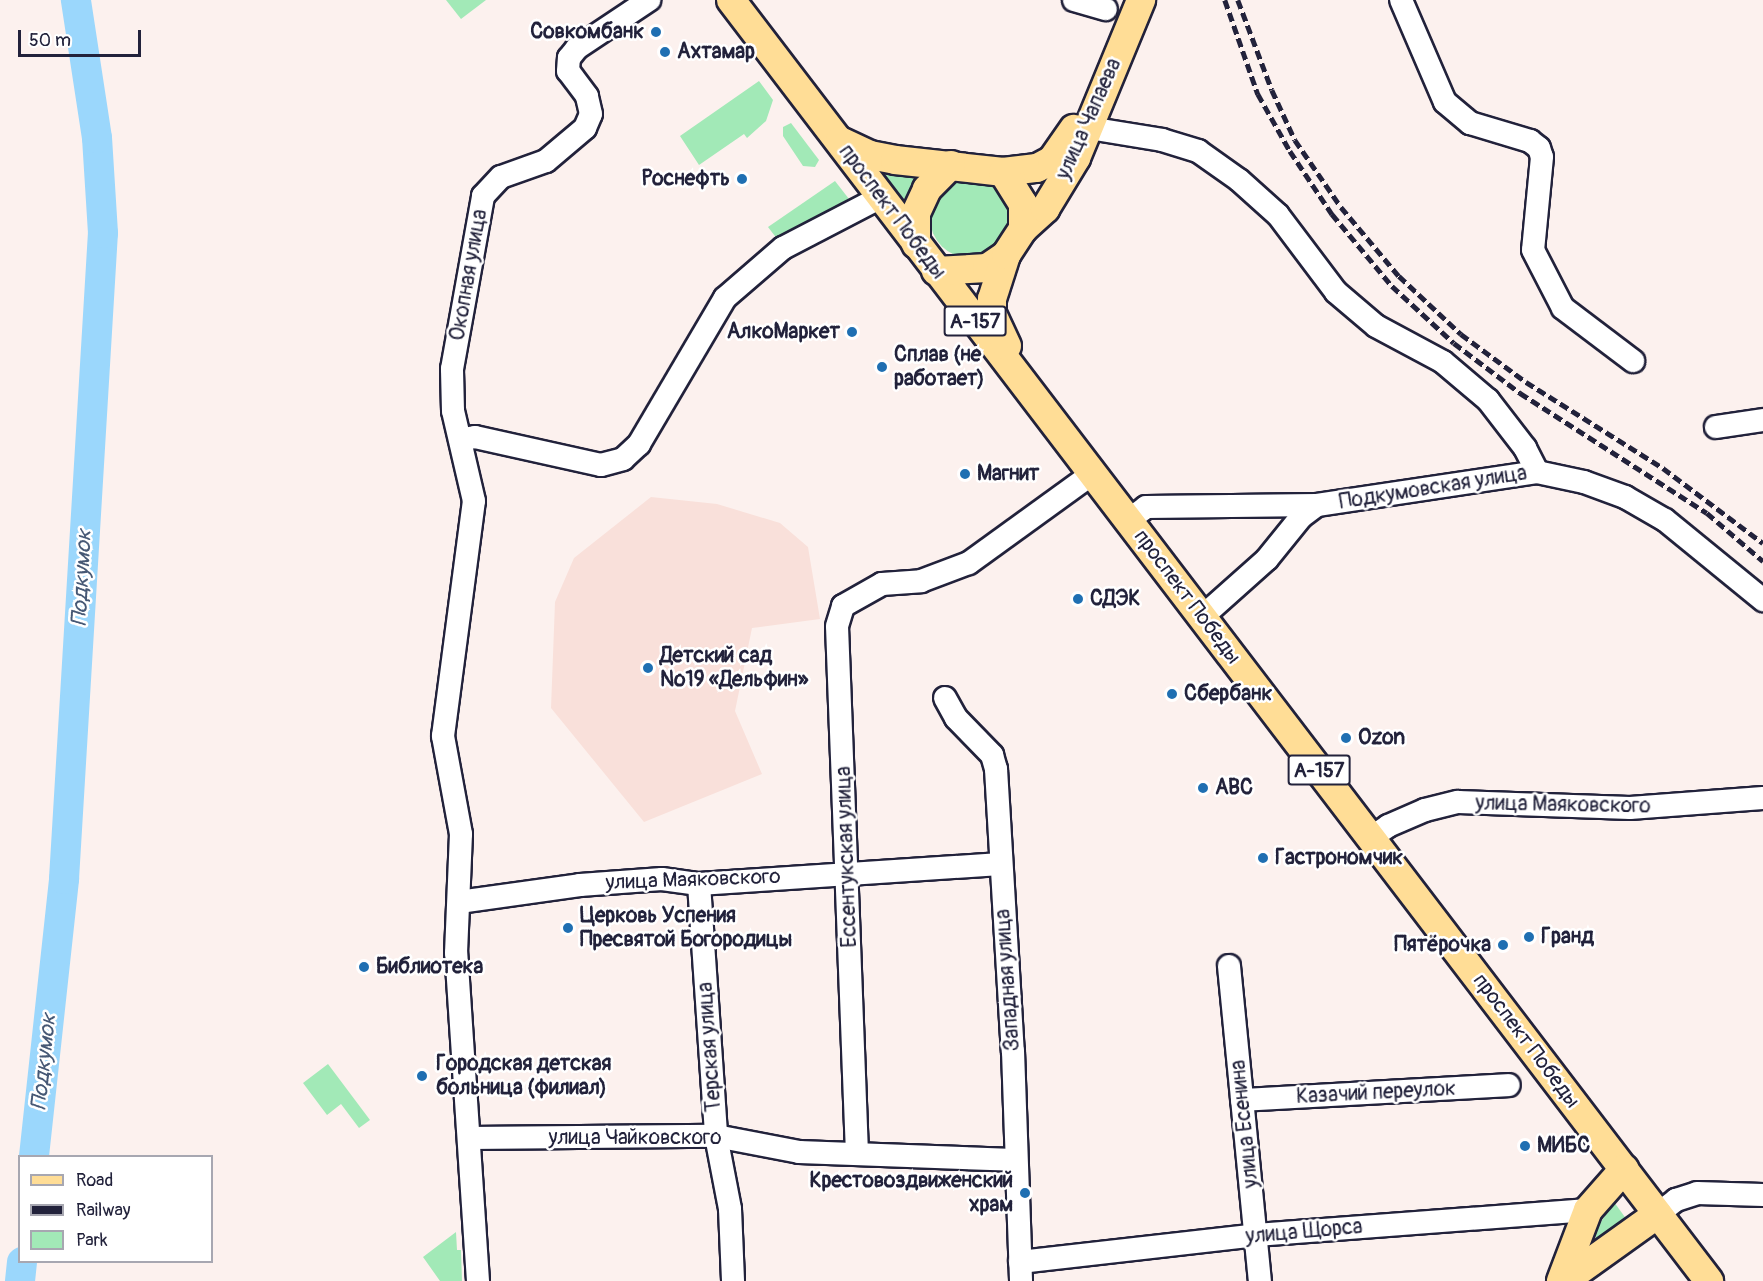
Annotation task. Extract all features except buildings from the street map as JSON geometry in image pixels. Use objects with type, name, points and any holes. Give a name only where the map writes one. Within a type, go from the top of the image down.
[{"type":"main road","name":"проспект Победы","points":[[731,0],[1708,1281]]},
{"type":"main road","name":"улица Чапаева","points":[[1013,372],[1007,345],[992,314],[992,299],[1006,255],[1023,229],[1045,209],[1089,128],[1141,0]]},
{"type":"main road","name":"улица Чапаева","points":[[838,140],[886,158],[1003,171],[1037,168],[1065,147],[1114,4]]},
{"type":"main road","points":[[916,244],[916,213],[927,189],[951,165]]},
{"type":"main road","points":[[1003,171],[1023,204],[1023,229]]},
{"type":"main road","points":[[936,271],[987,268],[1006,255]]},
{"type":"main road","points":[[1563,1281],[1588,1210],[1624,1169]]},
{"type":"main road","points":[[1563,1281],[1658,1214]]},
{"type":"street","name":"Окопная улица","points":[[478,1281],[456,953],[461,834],[443,736],[446,687],[472,532],[474,501],[463,439],[453,411],[452,369],[483,196],[501,177],[546,160],[585,128],[591,114],[587,96],[568,71],[569,58],[577,48],[649,0]]},
{"type":"street","points":[[1074,0],[1114,4]]},
{"type":"street","points":[[1401,0],[1445,102],[1470,123],[1530,141],[1539,148],[1542,157],[1533,250],[1563,309],[1634,361]]},
{"type":"street","points":[[1089,128],[1162,140],[1198,151],[1239,180],[1278,215],[1336,292],[1376,326],[1443,362],[1488,400],[1525,448],[1537,472]]},
{"type":"street","points":[[463,439],[475,436],[601,465],[623,459],[639,444],[725,298],[783,248],[881,197]]},
{"type":"street","points":[[1716,427],[1763,420]]},
{"type":"street","name":"Подкумовская улица","points":[[1129,520],[1146,507],[1317,505],[1537,472],[1584,482],[1625,497],[1665,520],[1763,600]]},
{"type":"street","name":"Ессентукская улица","points":[[857,1154],[837,626],[843,606],[882,584],[921,582],[969,563],[1092,474]]},
{"type":"street","name":"Подкумовская улица","points":[[1202,616],[1267,559],[1302,517],[1317,505]]},
{"type":"street","name":"Западная улица","points":[[945,698],[956,718],[993,755],[1013,1051],[1014,1160],[1020,1272]]},
{"type":"street","name":"улица Маяковского","points":[[1371,838],[1388,826],[1425,810],[1458,802],[1630,808],[1763,798]]},
{"type":"street","name":"улица Маяковского","points":[[459,902],[580,885],[662,879],[699,884],[848,872],[1000,864]]},
{"type":"street","name":"Терская улица","points":[[699,884],[716,1136],[730,1209],[734,1281]]},
{"type":"street","name":"улица Есенина","points":[[1229,966],[1260,1281]]},
{"type":"street","name":"Казачий переулок","points":[[1242,1100],[1509,1086]]},
{"type":"street","name":"улица Чайковского","points":[[470,1138],[716,1136],[799,1152],[1014,1160]]},
{"type":"street","points":[[1658,1214],[1676,1200],[1698,1193],[1763,1195]]},
{"type":"street","name":"улица Щорса","points":[[1020,1272],[1256,1235],[1588,1210]]},
{"type":"shaded area","name":"Детский сад №19 «Дельфин»","points":[[651,497],[717,504],[780,523],[808,547],[820,619],[752,628],[735,711],[762,774],[644,822],[551,708],[555,602],[574,558]]},
{"type":"green space","points":[[446,0],[486,0],[461,19]]},
{"type":"green space","points":[[759,81],[773,100],[766,121],[747,138],[744,134],[699,165],[680,136]]},
{"type":"green space","points":[[791,123],[819,160],[815,167],[803,166],[783,136],[783,127]]},
{"type":"green space","points":[[880,169],[923,170],[906,202]]},
{"type":"green space","points":[[970,178],[985,181],[998,190],[1007,203],[1010,218],[1007,233],[998,246],[985,255],[970,258],[955,255],[942,246],[933,233],[930,218],[933,203],[942,190],[955,181]]},
{"type":"green space","points":[[835,181],[856,208],[781,244],[768,227]]},
{"type":"green space","points":[[328,1064],[370,1120],[359,1128],[341,1104],[327,1115],[303,1083]]},
{"type":"green space","points":[[1614,1202],[1627,1220],[1596,1238],[1593,1234]]},
{"type":"green space","points":[[456,1232],[457,1250],[461,1250],[462,1281],[440,1281],[423,1257]]},
{"type":"waterway","name":"Подкумок","points":[[34,1155],[64,879],[103,233],[97,138],[76,0]]},
{"type":"waterway","name":"Подкумок","points":[[20,1281],[22,1263]]},
{"type":"railway","points":[[1225,0],[1258,94],[1290,151],[1332,214],[1392,286],[1454,343],[1520,393],[1707,513],[1763,561]]},
{"type":"railway","points":[[1238,0],[1272,90],[1295,140],[1341,207],[1399,276],[1461,334],[1526,382],[1663,468],[1763,543]]},
{"type":"place","name":"Совкомбанк","points":[[656,32]]},
{"type":"place","name":"Ахтамар","points":[[665,52]]},
{"type":"place","name":"Роснефть","points":[[742,179]]},
{"type":"place","name":"АлкоМаркет","points":[[852,332]]},
{"type":"place","name":"Сплав (не работает)","points":[[882,367]]},
{"type":"place","name":"Магнит","points":[[965,474]]},
{"type":"place","name":"СДЭК","points":[[1078,599]]},
{"type":"place","name":"Детский сад №19 «Дельфин»","points":[[648,668]]},
{"type":"place","name":"Сбербанк","points":[[1172,694]]},
{"type":"place","name":"Ozon","points":[[1346,738]]},
{"type":"place","name":"ABC","points":[[1203,788]]},
{"type":"place","name":"Гастрономчик","points":[[1263,858]]},
{"type":"place","name":"Церковь Успения Пресвятой Богородицы","points":[[568,928]]},
{"type":"place","name":"Гранд","points":[[1529,937]]},
{"type":"place","name":"Пятёрочка","points":[[1503,945]]},
{"type":"place","name":"Библиотека","points":[[364,967]]},
{"type":"place","name":"Городская детская больница (филиал)","points":[[422,1076]]},
{"type":"place","name":"МИБС","points":[[1525,1146]]},
{"type":"place","name":"Крестовоздвиженский храм","points":[[1025,1193]]}]
